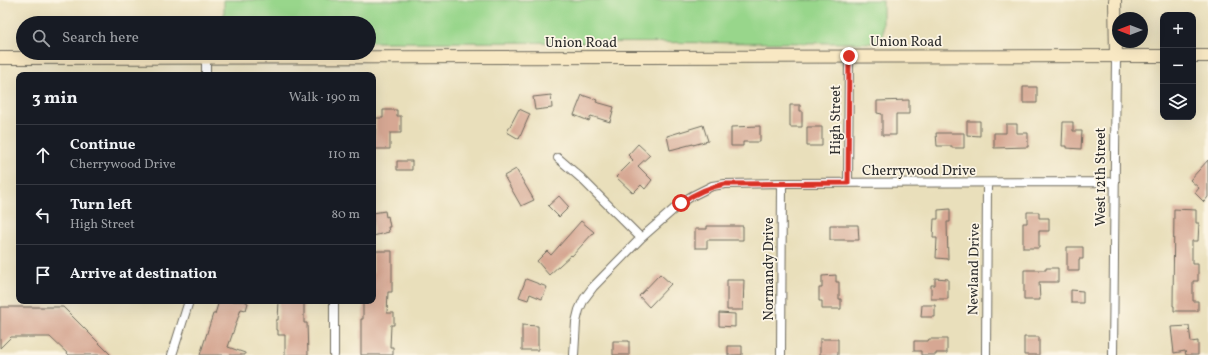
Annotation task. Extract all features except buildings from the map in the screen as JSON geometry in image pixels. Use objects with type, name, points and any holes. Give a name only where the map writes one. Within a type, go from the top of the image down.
[{"type":"main road","name":"West 12th Street","points":[[1115,0],[1116,57]]},
{"type":"main road","name":"Union Road","points":[[376,57],[1160,56]]},
{"type":"main road","points":[[1196,56],[1208,56]]},
{"type":"main road","name":"Union Road","points":[[0,58],[16,58]]},
{"type":"street","name":"High Street","points":[[848,183],[849,56]]},
{"type":"street","name":"West 12th Street","points":[[1113,355],[1116,57]]},
{"type":"street","points":[[206,60],[206,72]]},
{"type":"street","points":[[558,158],[581,178],[641,238]]},
{"type":"street","name":"Cherrywood Drive","points":[[574,355],[576,322],[579,310],[584,299],[593,287],[641,238],[681,203],[712,186],[725,184],[1115,182]]},
{"type":"street","name":"Newland Drive","points":[[986,355],[987,183]]},
{"type":"street","name":"Normandy Drive","points":[[781,355],[782,184]]},
{"type":"street","points":[[172,355],[188,304]]},
{"type":"street","points":[[334,304],[334,355]]},
{"type":"green space","points":[[224,0],[883,0],[883,43],[376,42],[376,16],[224,16]]},
{"type":"route","points":[[681,203],[712,186],[725,184],[848,183],[849,56]]}]
